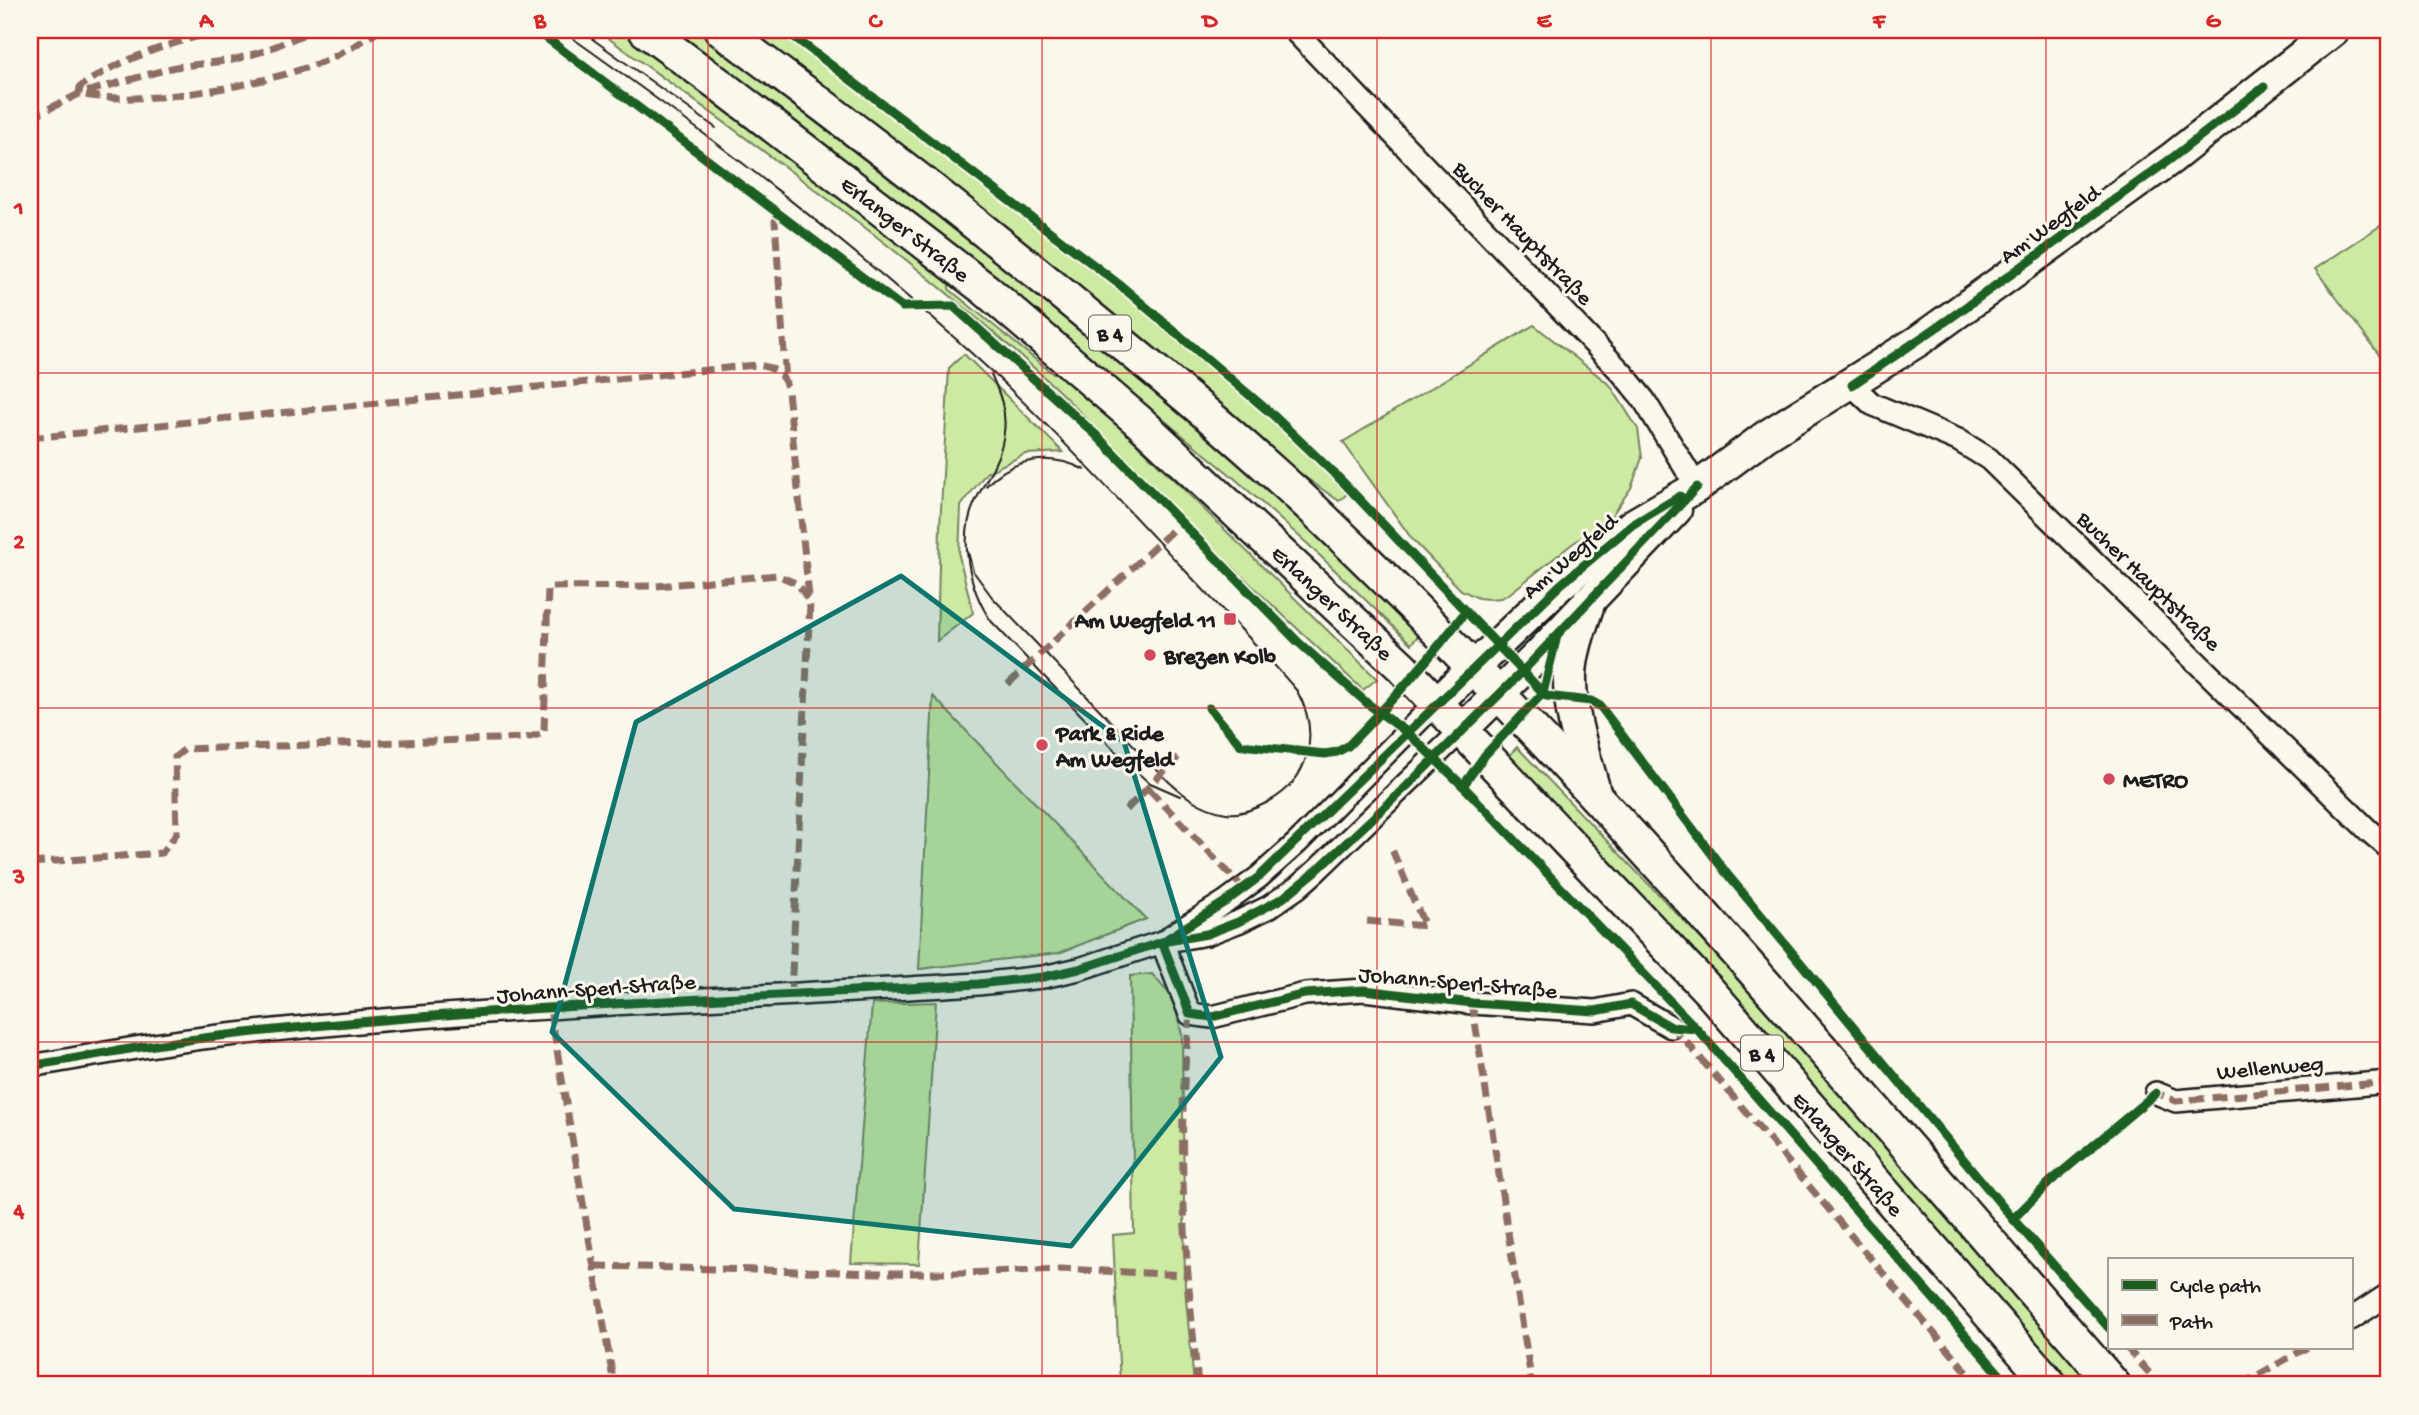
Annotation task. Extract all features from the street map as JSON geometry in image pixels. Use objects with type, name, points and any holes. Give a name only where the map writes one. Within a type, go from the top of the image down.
[{"type":"main road","name":"Erlanger Straße","points":[[645,30],[975,282],[1086,374],[1402,667],[1710,992],[2051,1385]]},
{"type":"main road","name":"Erlanger Straße","points":[[721,30],[1001,243],[1234,437],[1333,528],[1474,667],[1680,887],[2114,1385]]},
{"type":"main road","name":"B 4","points":[[1589,601],[1579,630],[1570,675],[1576,725],[1594,793]]},
{"type":"street","name":"Bucher Hauptstraße","points":[[1294,30],[1623,374],[1643,400],[1697,486]]},
{"type":"street","name":"Am Wegfeld","points":[[1474,667],[1567,579],[1632,525],[1697,486],[1793,419],[1918,341],[2172,158],[2334,30]]},
{"type":"street","name":"Bucher Hauptstraße","points":[[1852,384],[1872,404],[1884,411],[1958,440],[1989,459],[2389,848]]},
{"type":"street","name":"Am Wegfeld","points":[[1462,730],[1697,486]]},
{"type":"street","name":"Johann-Sperl-Straße","points":[[1162,942],[1259,877],[1474,667]]},
{"type":"street","name":"Johann-Sperl-Straße","points":[[30,1066],[225,1035],[303,1027],[550,1009],[978,984],[1043,977],[1079,969],[1162,942],[1207,934],[1238,922],[1283,898],[1316,871],[1462,730]]},
{"type":"street","name":"Johann-Sperl-Straße","points":[[1162,942],[1190,1014],[1212,1017],[1305,994],[1364,990],[1472,1003],[1595,1011],[1632,1004],[1671,1027]]},
{"type":"street","name":"Wellenweg","points":[[2156,1093],[2176,1101],[2389,1082]]},
{"type":"street","points":[[2352,1318],[2389,1294]]},
{"type":"highlighted area","points":[[901,576],[1124,742],[1221,1057],[1071,1246],[734,1209],[552,1032],[636,722]]},
{"type":"green space","points":[[597,30],[626,30],[645,43],[949,276],[949,289],[1052,373],[1064,372],[1377,679],[1363,690],[1216,551],[1061,393],[937,285],[826,198]]},
{"type":"green space","points":[[665,30],[703,30],[1007,263],[1321,534],[1421,633],[1411,644],[1311,547],[1233,477],[1080,351]]},
{"type":"green space","points":[[742,30],[778,30],[1032,220],[1216,369],[1347,494],[1339,501],[1285,463]]},
{"type":"green space","points":[[2389,220],[2389,368],[2315,269]]},
{"type":"green space","points":[[1534,325],[1610,385],[1638,429],[1642,458],[1631,488],[1609,519],[1572,544],[1509,594],[1501,598],[1478,598],[1461,590],[1412,539],[1343,442]]},
{"type":"green space","points":[[964,354],[1063,452],[1025,454],[986,473],[961,506],[959,556],[973,613],[937,641],[949,368]]},
{"type":"green space","points":[[933,696],[1146,919],[1059,953],[919,969]]},
{"type":"green space","points":[[1517,747],[1800,1042],[2100,1385],[2067,1385],[1921,1218],[1507,758]]},
{"type":"green space","points":[[1152,974],[1173,998],[1182,1035],[1185,1288],[1194,1385],[1120,1385],[1113,1235],[1134,1233],[1130,976]]},
{"type":"green space","points":[[936,1002],[919,1264],[851,1263],[872,1004]]},
{"type":"tram line","points":[[561,30],[672,110],[835,236],[940,325],[1063,441],[1297,691],[1308,722],[1309,738],[1302,768],[1294,781],[1268,802],[1237,813],[1208,808],[1183,794],[992,597],[973,571],[968,552]]},
{"type":"tram line","points":[[580,30],[716,128]]},
{"type":"tram line","points":[[991,374],[1002,402],[1005,424],[1003,441],[993,468],[975,502],[967,531],[968,563],[983,608],[991,621],[1126,762],[1148,782],[1180,796]]},
{"type":"tram line","points":[[986,486],[1008,469],[1032,461],[1059,461],[1085,470]]},
{"type":"marked path","points":[[222,30],[130,59],[96,76],[80,87],[79,94],[132,98],[226,88],[327,60],[380,30]]},
{"type":"marked path","points":[[30,118],[79,94],[175,67],[233,60],[264,51],[314,30]]},
{"type":"marked path","points":[[1298,35],[1306,30]]},
{"type":"marked path","points":[[780,215],[775,221],[786,382]]},
{"type":"marked path","points":[[30,438],[762,366],[781,375],[788,391],[809,597]]},
{"type":"marked path","points":[[1008,684],[1177,526]]},
{"type":"marked path","points":[[30,863],[162,853],[177,833],[175,757],[185,749],[526,738],[544,733],[548,587],[656,586],[777,575],[798,584],[810,603],[791,994]]},
{"type":"marked path","points":[[1126,810],[1178,757]]},
{"type":"marked path","points":[[1149,789],[1244,889]]},
{"type":"marked path","points":[[1367,921],[1425,926],[1390,845]]},
{"type":"marked path","points":[[1472,1003],[1532,1385]]},
{"type":"marked path","points":[[550,1009],[614,1385]]},
{"type":"marked path","points":[[1190,1014],[1184,1084],[1183,1160],[1188,1272],[1198,1385]]},
{"type":"marked path","points":[[1671,1027],[1685,1040],[1978,1385]]},
{"type":"marked path","points":[[2152,1097],[2156,1093],[2176,1101],[2389,1082]]},
{"type":"marked path","points":[[595,1266],[883,1273],[1060,1269],[1187,1275]]},
{"type":"marked path","points":[[2127,1348],[2160,1385]]},
{"type":"marked path","points":[[2240,1385],[2306,1348]]},
{"type":"cycle path","points":[[536,30],[902,307],[953,306],[1096,435],[1297,641],[1368,704],[1408,733],[1463,786],[1697,1029],[2009,1385]]},
{"type":"cycle path","points":[[785,30],[1120,285],[1273,415],[1342,481],[1546,696],[1591,701],[1600,706],[1727,874],[2013,1219],[2108,1327]]},
{"type":"cycle path","points":[[1852,385],[1949,319],[2172,158],[2264,87]]},
{"type":"cycle path","points":[[30,1066],[178,1041],[321,1025],[603,1005],[978,984],[1043,977],[1079,969],[1162,942],[1207,934],[1238,922],[1283,898],[1316,871],[1522,672],[1697,487]]},
{"type":"cycle path","points":[[1168,938],[1259,877],[1560,585],[1632,525],[1680,496]]},
{"type":"cycle path","points":[[1209,708],[1241,745],[1325,754],[1337,752],[1348,746],[1394,697],[1466,611]]},
{"type":"cycle path","points":[[1463,786],[1485,755],[1543,693],[1557,636]]},
{"type":"cycle path","points":[[1162,942],[1190,1014],[1212,1017],[1305,994],[1364,990],[1472,1003],[1595,1011],[1631,1004],[1671,1027],[1697,1029]]},
{"type":"cycle path","points":[[2013,1219],[2050,1182],[2156,1093]]},
{"type":"place","name":"Am Wegfeld 11","points":[[1230,619]]},
{"type":"place","name":"Brezen Kolb","points":[[1150,655]]},
{"type":"place","name":"Park & Ride Am Wegfeld","points":[[1042,745]]},
{"type":"place","name":"METRO","points":[[2109,779]]}]
